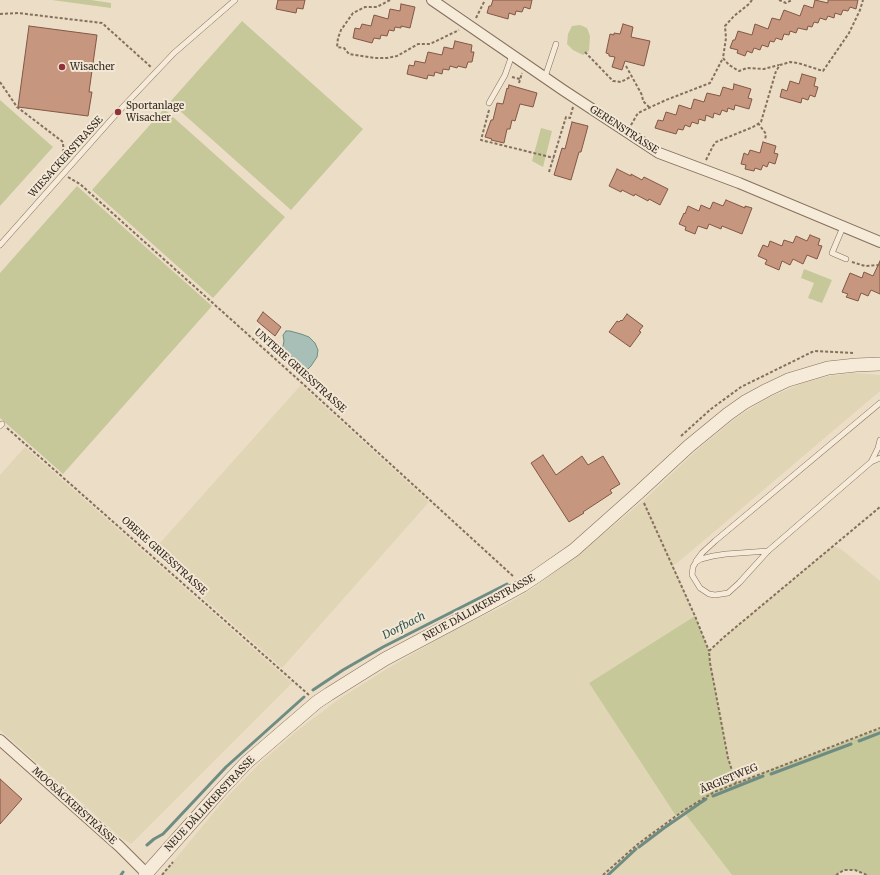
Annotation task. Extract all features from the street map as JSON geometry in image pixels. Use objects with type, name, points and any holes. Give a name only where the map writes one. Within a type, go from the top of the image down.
[{"type":"street","name":"GERENSTRASSE","points":[[432,0],[545,78],[659,153],[739,183],[880,242]]},
{"type":"street","name":"NEUE DÄLLIKERSTRASSE","points":[[146,874],[218,792],[246,763],[317,702],[385,659],[523,585],[574,550],[705,433],[745,402],[788,380],[806,374],[828,368],[880,364]]},
{"type":"street","name":"MOOSÄCKERSTRASSE","points":[[0,740],[119,846],[146,874]]},
{"type":"lane","name":"WIESACKERSTRASSE","points":[[0,245],[118,112],[174,53],[235,0]]},
{"type":"lane","points":[[545,78],[556,44]]},
{"type":"lane","points":[[488,103],[505,75],[512,55]]},
{"type":"lane","points":[[843,227],[832,253],[846,259]]},
{"type":"lane","points":[[880,403],[702,553],[693,566],[692,575],[700,588],[708,594],[715,595],[728,593],[739,583],[768,550],[871,462],[880,458]]},
{"type":"lane","points":[[871,462],[880,440]]},
{"type":"lane","points":[[696,562],[700,559],[713,556],[768,550]]},
{"type":"path","points":[[390,0],[377,8],[365,7],[353,13],[341,30],[337,46],[344,48],[349,54],[375,58],[387,58],[397,56],[418,44],[430,44],[462,28]]},
{"type":"path","points":[[476,20],[485,0]]},
{"type":"path","points":[[630,126],[638,113],[710,83],[724,58],[726,38],[725,26],[752,0]]},
{"type":"path","points":[[779,0],[786,3],[792,0]]},
{"type":"path","points":[[724,58],[729,65],[739,71],[747,68],[764,69],[790,62],[823,70],[849,34],[863,0]]},
{"type":"path","points":[[0,14],[18,13],[102,23],[156,72]]},
{"type":"path","points":[[585,52],[613,81],[621,82],[632,76]]},
{"type":"path","points":[[705,164],[716,142],[761,122],[776,71],[780,65]]},
{"type":"path","points":[[626,66],[642,95],[643,101],[650,108]]},
{"type":"path","points":[[519,83],[523,70]]},
{"type":"path","points":[[0,82],[17,107],[63,142],[64,173]]},
{"type":"path","points":[[488,103],[489,111],[481,140],[554,158]]},
{"type":"path","points":[[549,172],[566,117],[570,118],[573,104]]},
{"type":"path","points":[[758,123],[766,134],[765,140]]},
{"type":"path","name":"UNTERE GRIESSTRASSE","points":[[64,173],[80,184],[302,383],[523,585]]},
{"type":"path","points":[[846,259],[865,266],[880,265]]},
{"type":"path","name":"OBERE GRIESSTRASSE","points":[[1,425],[317,702]]},
{"type":"path","points":[[643,501],[687,597],[709,651],[728,758],[736,783]]},
{"type":"path","points":[[709,651],[880,507]]},
{"type":"path","name":"ÄRGISTWEG","points":[[603,875],[638,844],[683,811],[714,792],[880,728]]},
{"type":"path","points":[[836,875],[844,870],[855,870],[867,875]]},
{"type":"shaded area","points":[[286,331],[309,337],[315,343],[318,350],[317,357],[308,369],[297,365],[292,360],[291,356],[284,353],[281,348],[284,341],[283,335]]},
{"type":"shaded area","points":[[854,373],[880,375],[880,391],[673,565],[695,616],[589,683],[676,816],[683,811],[732,875],[162,875],[225,799],[260,763],[298,730],[339,699],[390,667],[454,630],[504,606],[532,589],[573,559],[643,501],[697,450],[736,418],[750,409],[768,398],[803,383],[829,376]]},
{"type":"shaded area","points":[[301,385],[429,502],[282,668],[152,552]]},
{"type":"shaded area","points":[[25,447],[292,683],[131,844],[120,837],[0,730],[0,475]]},
{"type":"shaded area","points":[[833,546],[841,549],[880,581],[880,729],[736,783],[728,758],[709,651]]},
{"type":"green space","points":[[52,0],[91,0],[111,3],[111,8]]},
{"type":"green space","points":[[242,21],[363,129],[291,210],[170,102]]},
{"type":"green space","points":[[580,25],[587,28],[590,36],[589,51],[583,55],[573,50],[567,44],[568,34],[572,26]]},
{"type":"green space","points":[[0,100],[53,147],[0,206]]},
{"type":"green space","points":[[164,109],[285,217],[213,298],[92,190]]},
{"type":"green space","points":[[541,128],[552,131],[543,167],[532,161]]},
{"type":"green space","points":[[77,186],[212,306],[63,474],[0,418],[0,273]]},
{"type":"green space","points":[[804,269],[832,280],[822,303],[808,298],[814,283],[801,278]]},
{"type":"green space","points":[[695,616],[709,651],[728,758],[736,783],[880,729],[880,875],[867,875],[855,870],[844,870],[836,875],[732,875],[683,811],[676,816],[589,683]]},
{"type":"building","points":[[278,0],[305,0],[303,9],[297,8],[296,13],[276,9]]},
{"type":"building","points":[[493,0],[532,0],[530,9],[524,7],[522,12],[516,11],[515,15],[509,13],[508,19],[487,13]]},
{"type":"building","points":[[815,0],[828,3],[828,0],[858,0],[856,9],[850,7],[848,11],[843,10],[841,15],[835,13],[834,18],[828,16],[826,20],[820,18],[818,23],[814,22],[812,27],[808,26],[807,30],[798,28],[796,33],[790,31],[789,35],[784,34],[782,40],[776,38],[774,42],[770,41],[768,47],[762,45],[760,50],[754,48],[752,53],[747,51],[745,56],[737,53],[738,50],[730,48],[738,31],[752,35],[755,24],[768,29],[772,18],[780,20],[784,10],[800,16],[804,5],[813,8]]},
{"type":"building","points":[[401,4],[415,7],[410,28],[401,26],[401,28],[395,27],[394,31],[389,30],[387,36],[381,35],[380,39],[374,38],[372,43],[353,38],[355,28],[360,29],[362,24],[371,26],[374,15],[388,19],[390,9],[400,11]]},
{"type":"building","points":[[623,24],[633,27],[631,37],[650,41],[644,66],[625,61],[622,70],[612,67],[615,57],[609,56],[609,54],[606,53],[610,34],[620,34]]},
{"type":"building","points":[[29,26],[97,35],[89,92],[92,92],[88,116],[18,107]]},
{"type":"building","points":[[455,41],[472,45],[471,52],[474,52],[472,62],[468,62],[466,68],[450,66],[449,70],[443,69],[442,74],[435,72],[434,76],[428,75],[427,79],[407,74],[409,65],[414,66],[415,61],[425,63],[428,52],[442,55],[444,47],[453,49]]},
{"type":"building","points":[[802,74],[816,78],[814,86],[818,87],[815,97],[810,95],[808,100],[802,98],[801,103],[780,97],[782,89],[787,91],[790,81],[799,84]]},
{"type":"building","points":[[734,84],[751,89],[748,98],[752,99],[749,109],[735,105],[734,110],[728,108],[727,112],[722,110],[720,115],[714,113],[713,118],[706,115],[705,121],[699,119],[698,124],[692,122],[690,127],[685,125],[683,130],[678,129],[676,134],[655,128],[658,120],[663,121],[666,112],[676,115],[679,105],[691,109],[694,99],[704,102],[707,93],[720,96],[723,87],[733,90]]},
{"type":"building","points":[[509,85],[537,93],[533,107],[520,104],[515,121],[512,120],[510,129],[507,129],[504,143],[485,137],[491,120],[493,120],[497,103],[503,104]]},
{"type":"building","points":[[572,122],[588,126],[571,180],[554,175],[562,148],[565,149]]},
{"type":"building","points":[[763,142],[776,146],[774,153],[778,154],[775,164],[769,162],[767,167],[763,165],[761,170],[755,168],[754,171],[745,169],[746,165],[741,164],[744,153],[748,155],[750,150],[760,153]]},
{"type":"building","points":[[617,169],[642,180],[644,177],[668,189],[660,205],[649,199],[648,201],[635,194],[634,196],[622,190],[621,192],[609,186]]},
{"type":"building","points":[[726,200],[745,208],[745,206],[752,208],[742,234],[722,226],[721,229],[709,224],[707,229],[698,226],[695,234],[685,230],[686,227],[679,224],[688,206],[699,211],[701,205],[710,209],[713,202],[723,206]]},
{"type":"building","points":[[810,235],[820,239],[818,245],[822,246],[817,259],[807,255],[803,264],[793,259],[790,265],[782,261],[779,270],[765,264],[767,260],[758,256],[763,245],[768,247],[770,241],[782,246],[784,240],[793,243],[796,236],[807,241]]},
{"type":"building","points":[[880,261],[880,294],[871,290],[868,296],[861,293],[858,301],[846,297],[848,294],[842,292],[850,273],[862,278],[864,272],[873,276]]},
{"type":"building","points":[[263,312],[281,327],[275,336],[257,321]]},
{"type":"building","points":[[627,314],[643,326],[639,331],[641,332],[630,347],[609,332],[617,321],[622,321]]},
{"type":"building","points":[[543,455],[556,475],[582,456],[588,465],[603,456],[620,484],[610,490],[612,493],[569,522],[531,463]]},
{"type":"building","points":[[0,779],[22,799],[0,824]]},
{"type":"waterway","name":"Dorfbach","points":[[313,690],[343,670],[383,647],[507,584]]},
{"type":"waterway","name":"Dorfbach","points":[[147,845],[163,834],[226,767],[304,697]]},
{"type":"waterway","points":[[859,741],[880,733]]},
{"type":"waterway","points":[[771,774],[851,744]]},
{"type":"waterway","points":[[713,796],[763,776]]},
{"type":"waterway","points":[[639,847],[706,799]]},
{"type":"waterway","points":[[608,875],[636,849]]},
{"type":"place","name":"Wisacher","points":[[62,67]]},
{"type":"place","name":"Sportanlage Wisacher","points":[[118,112]]}]
